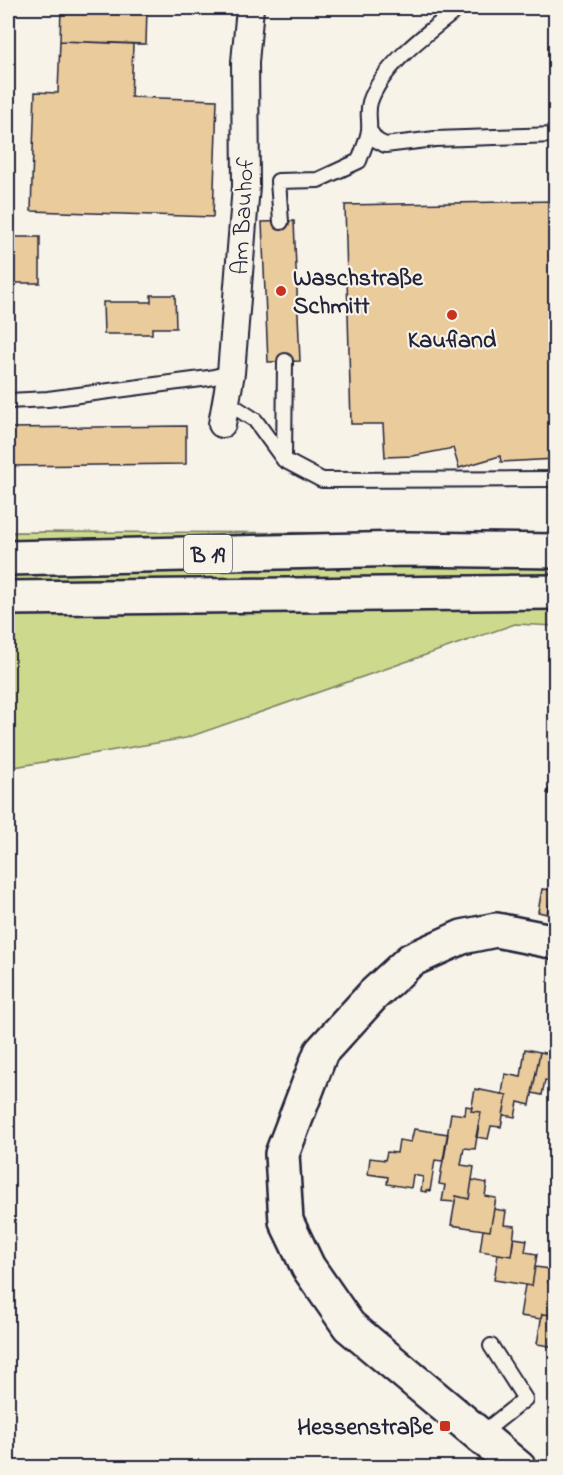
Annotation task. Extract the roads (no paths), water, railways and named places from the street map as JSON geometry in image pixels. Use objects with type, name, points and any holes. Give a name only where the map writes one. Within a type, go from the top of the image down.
[{"type":"main road","name":"B 19","points":[[8,558],[408,549],[555,551]]},
{"type":"main road","name":"B 19","points":[[8,598],[555,592]]},
{"type":"main road","points":[[519,1467],[349,1326],[308,1267],[286,1221],[282,1154],[321,1052],[373,995],[411,960],[462,937],[496,930],[555,942]]},
{"type":"street","name":"Am Bauhof","points":[[225,413],[231,373],[246,186],[245,62],[250,8]]},
{"type":"lane","points":[[281,222],[278,181],[318,180],[359,161],[369,130],[370,102],[388,72],[409,48],[459,8]]},
{"type":"lane","points":[[369,130],[376,140],[385,145],[435,140],[555,135]]},
{"type":"lane","points":[[284,460],[285,361]]},
{"type":"lane","points":[[8,401],[48,399],[209,378],[231,373]]},
{"type":"lane","points":[[225,413],[255,420],[284,460],[322,480],[555,479]]},
{"type":"lane","points":[[480,1435],[525,1399],[491,1346]]},
{"type":"place","name":"Waschstraße Schmitt","points":[[281,291]]},
{"type":"place","name":"Kaufland","points":[[452,315]]},
{"type":"place","name":"Hessenstraße","points":[[445,1426]]}]
